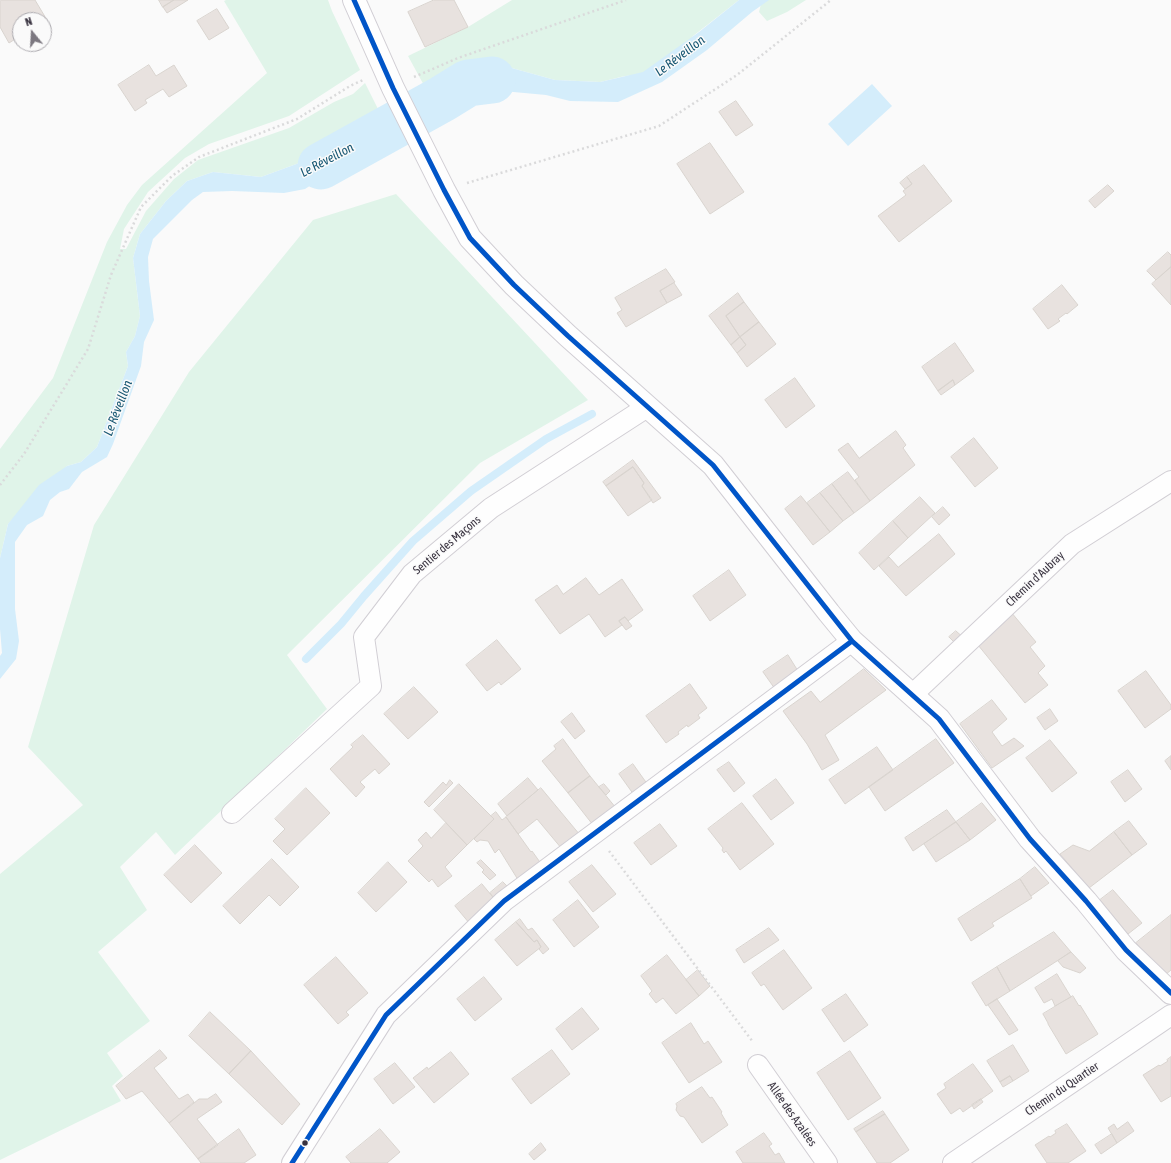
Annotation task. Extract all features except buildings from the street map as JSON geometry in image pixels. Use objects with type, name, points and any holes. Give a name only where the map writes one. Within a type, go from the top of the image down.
[{"type":"street","points":[[354,0],[402,83],[444,190],[470,238],[530,300],[568,336],[713,465],[852,641],[939,719],[1030,839],[1086,901],[1126,950],[1171,993]]},
{"type":"street","name":"Sentier des Maçons","points":[[232,813],[371,686],[364,637],[412,574],[491,508],[647,407]]},
{"type":"street","name":"Chemin d'Aubray","points":[[912,695],[1072,544],[1171,481]]},
{"type":"street","points":[[292,1163],[386,1015],[504,901],[852,641]]},
{"type":"street","name":"Chemin du Quartier","points":[[953,1163],[1171,1015]]},
{"type":"street","name":"Allée des Azalées","points":[[758,1065],[827,1163]]},
{"type":"path","points":[[0,485],[24,454],[88,349],[111,275],[141,207],[172,176],[199,157],[297,119],[350,86],[367,78],[378,94],[458,58],[626,0]]},
{"type":"path","points":[[444,190],[659,126],[737,75],[831,0]]},
{"type":"path","points":[[596,833],[757,1047],[758,1065]]},
{"type":"green space","points":[[328,0],[360,70],[289,116],[209,144],[185,158],[148,192],[124,229],[120,249],[126,249],[146,211],[174,179],[198,160],[289,128],[334,102],[353,94],[365,83],[381,115],[372,120],[375,127],[310,159],[261,177],[213,172],[187,181],[166,201],[140,234],[133,258],[140,316],[135,336],[126,352],[128,366],[97,447],[81,462],[67,466],[8,524],[0,558],[0,449],[53,378],[107,242],[127,205],[142,185],[267,73],[224,1]]},
{"type":"green space","points":[[512,0],[739,0],[693,36],[670,73],[625,76],[600,82],[555,80],[508,67],[441,87],[432,100],[408,56],[468,27]]},
{"type":"green space","points":[[762,0],[806,0],[787,12],[767,21],[759,12]]},
{"type":"green space","points":[[396,194],[588,400],[480,463],[287,655],[327,709],[175,855],[156,832],[120,867],[147,910],[98,952],[150,1021],[107,1053],[123,1076],[112,1086],[121,1101],[0,1160],[0,874],[83,805],[28,747],[94,525],[189,372],[313,220]]},
{"type":"water","points":[[739,0],[769,0],[752,12],[707,50],[662,82],[618,102],[570,101],[546,95],[481,89],[466,91],[454,101],[436,109],[432,100],[441,87],[463,74],[508,67],[555,80],[600,82],[643,72],[699,32]]},
{"type":"water","points":[[872,84],[892,106],[848,146],[828,124]]},
{"type":"water","points":[[375,127],[381,140],[305,189],[284,193],[232,191],[203,192],[192,200],[153,239],[148,257],[149,281],[154,320],[144,342],[141,366],[113,444],[107,457],[82,472],[69,489],[60,492],[50,500],[43,516],[27,525],[15,542],[15,609],[19,641],[16,659],[0,679],[0,656],[2,653],[0,629],[0,558],[8,524],[39,485],[67,466],[81,462],[97,447],[128,366],[126,352],[135,336],[140,316],[133,258],[140,234],[166,201],[187,181],[213,172],[261,177],[310,159]]},
{"type":"waterway","name":"Le Réveillon","points":[[321,166],[468,83],[492,80]]},
{"type":"waterway","points":[[306,659],[341,624],[413,541],[471,491],[546,439],[592,414]]},
{"type":"transit line","points":[[354,0],[393,88],[444,190],[470,238],[514,285],[568,336],[713,465],[852,641],[939,719],[1030,839],[1086,901],[1126,950],[1171,993]]},
{"type":"transit line","points":[[292,1163],[386,1015],[504,901],[852,641]]}]
